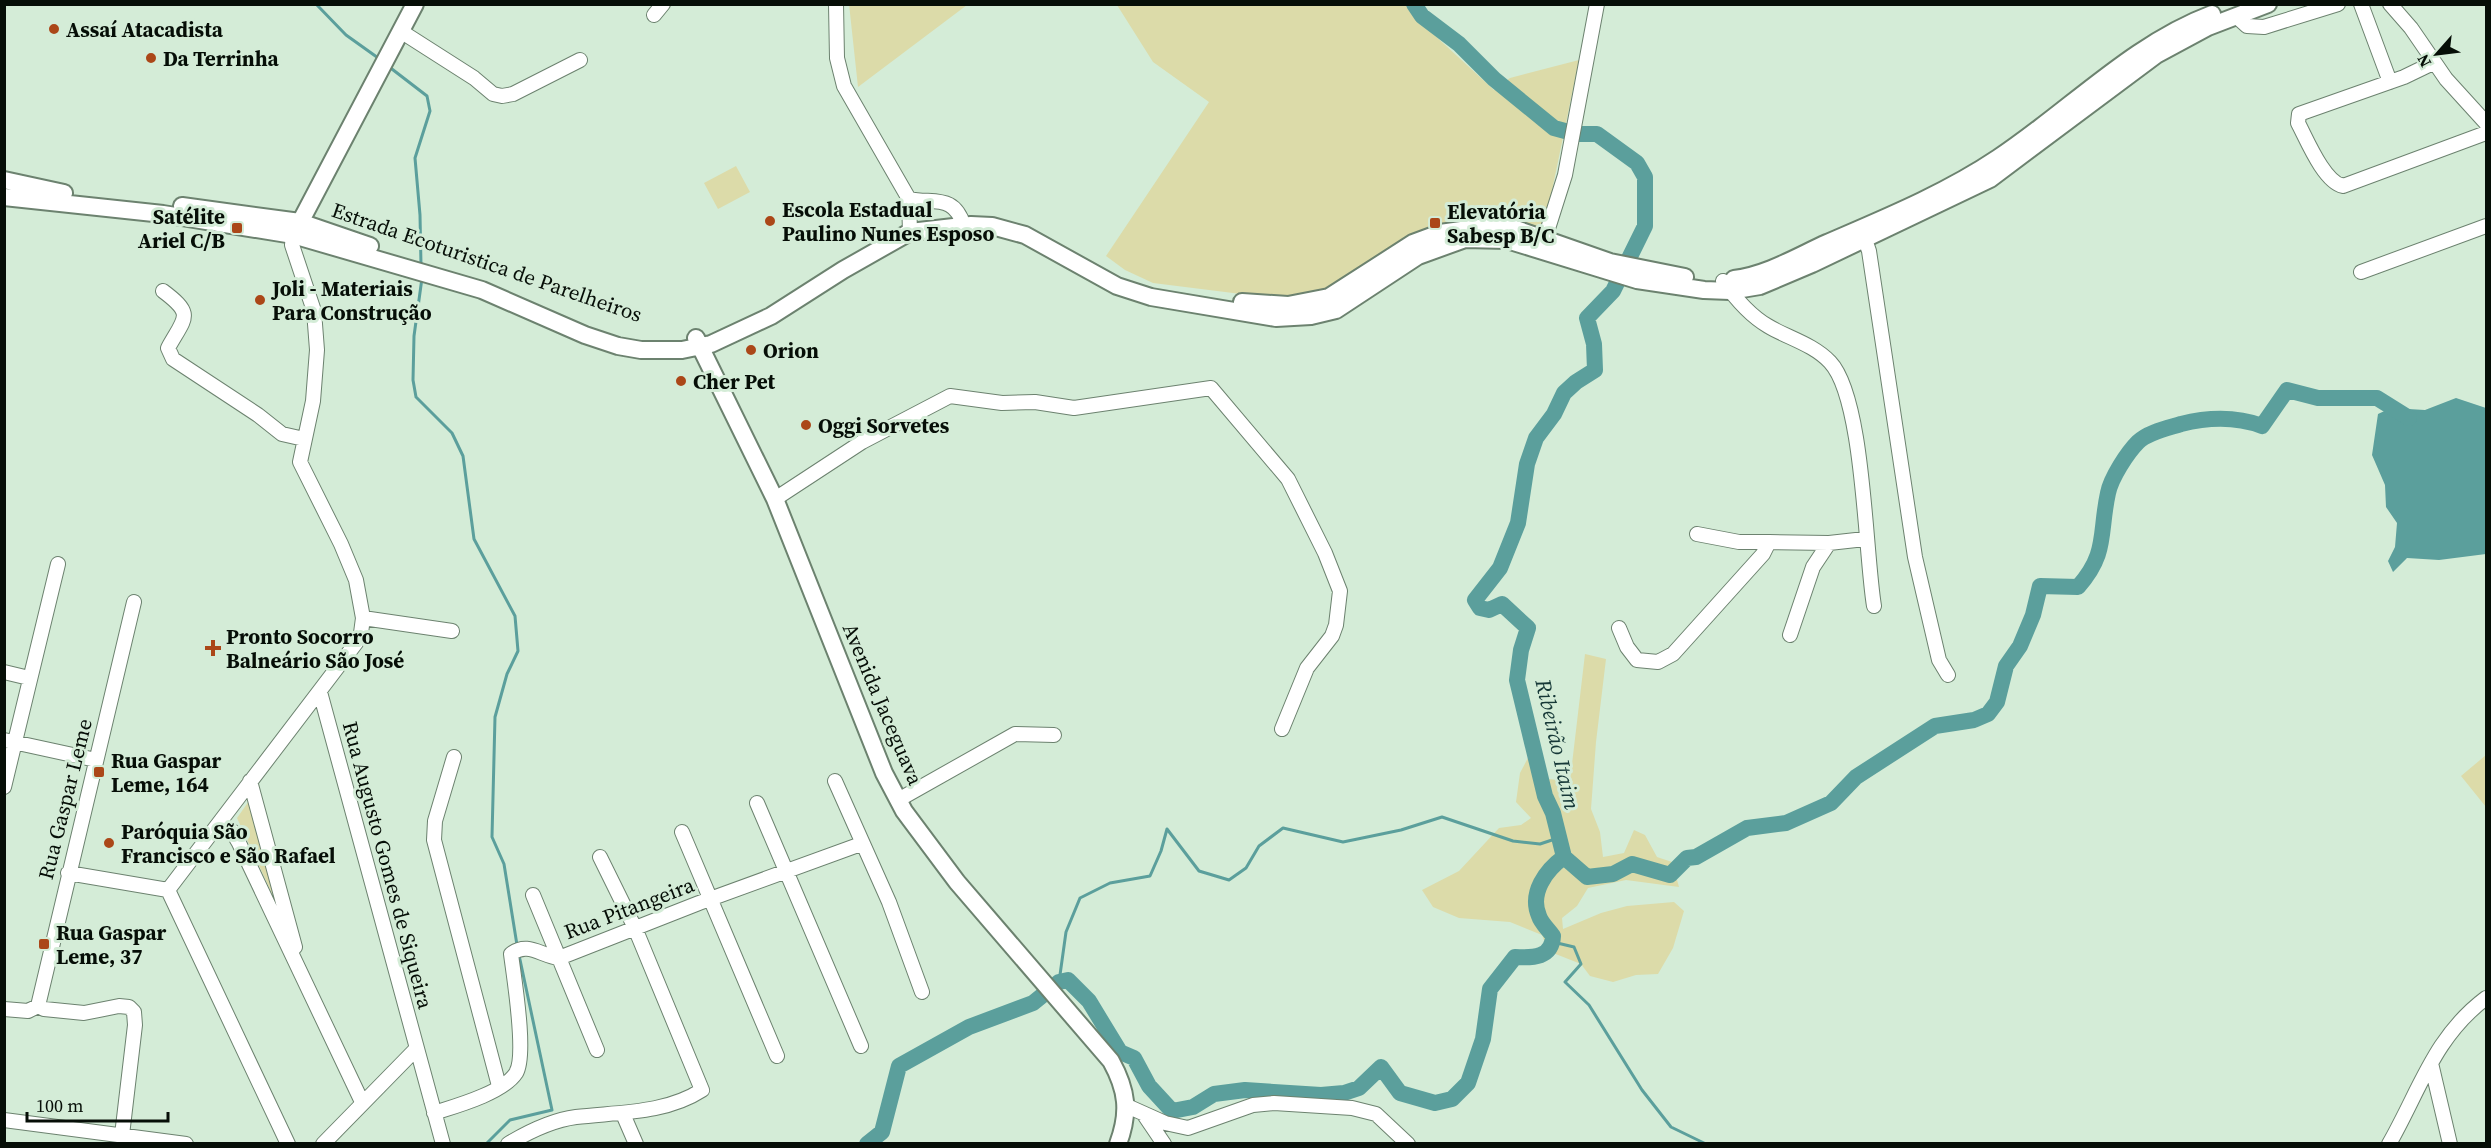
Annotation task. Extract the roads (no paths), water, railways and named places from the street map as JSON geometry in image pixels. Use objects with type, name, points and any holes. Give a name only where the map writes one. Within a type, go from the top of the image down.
[{"type":"main road","points":[[297,229],[341,141],[402,32],[415,4]]},
{"type":"main road","name":"Estrada Ecoturistica de Parelheiros","points":[[962,221],[1025,235],[1117,286],[1151,297],[1276,318],[1311,316],[1336,310],[1393,271],[1444,245],[1465,239],[1507,240],[1604,267],[1727,286],[1863,233],[1972,174],[1998,158],[2168,35],[2209,15],[2268,4]]},
{"type":"main road","points":[[4,180],[60,192],[297,229]]},
{"type":"main road","points":[[4,197],[297,229]]},
{"type":"main road","name":"Estrada Ecoturistica de Parelheiros","points":[[297,229],[435,270],[585,335],[618,346],[663,351],[699,342],[771,316],[909,227],[987,216],[1026,224],[1121,276],[1154,289],[1264,304],[1288,305],[1329,297],[1413,243],[1440,233],[1466,228],[1510,227],[1545,238]]},
{"type":"main road","points":[[1507,240],[1540,242],[1545,238],[1550,247],[1604,267]]},
{"type":"main road","name":"Avenida Jaceguava","points":[[699,342],[775,499],[884,773],[898,800],[924,841],[957,882],[1056,994],[1111,1061],[1123,1085],[1127,1106],[1126,1122],[1118,1143]]},
{"type":"street","points":[[654,15],[663,4]]},
{"type":"street","points":[[837,4],[837,58],[844,86],[909,199],[909,227]]},
{"type":"street","points":[[1545,238],[1565,175],[1597,4]]},
{"type":"street","points":[[2238,10],[2247,26],[2264,27],[2338,4]]},
{"type":"street","points":[[2361,4],[2390,82]]},
{"type":"street","points":[[2390,4],[2411,28],[2433,63],[2487,123]]},
{"type":"street","points":[[402,32],[493,94],[502,96],[513,94],[580,60]]},
{"type":"street","points":[[2433,63],[2418,72],[2299,114],[2298,123],[2327,176],[2343,186],[2487,133]]},
{"type":"street","points":[[909,199],[946,203],[956,208],[962,221]]},
{"type":"street","points":[[2361,272],[2487,226]]},
{"type":"street","points":[[168,890],[359,639],[363,618],[352,568],[300,462],[313,401],[316,332],[308,291],[292,245],[297,229]]},
{"type":"street","points":[[1863,233],[1915,557],[1939,660],[1948,675]]},
{"type":"street","points":[[1727,286],[1758,319],[1811,347],[1828,360],[1841,375],[1862,476],[1865,539],[1874,606]]},
{"type":"street","points":[[163,291],[182,305],[184,310],[185,318],[168,348],[173,359],[258,415],[282,434],[304,439]]},
{"type":"street","points":[[775,499],[862,442],[950,396],[1002,403],[1035,402],[1074,408],[1211,388],[1256,440],[1270,462],[1288,479],[1325,553],[1340,591],[1336,625],[1332,636],[1307,668],[1282,729]]},
{"type":"street","points":[[1697,534],[1739,542],[1829,543],[1865,539]]},
{"type":"street","points":[[1619,628],[1627,647],[1637,660],[1651,663],[1666,659],[1679,649],[1734,588],[1769,542]]},
{"type":"street","points":[[1790,635],[1813,567],[1829,543]]},
{"type":"street","points":[[4,787],[10,741],[29,678],[58,564]]},
{"type":"street","name":"Rua Gaspar Leme","points":[[38,1006],[134,602]]},
{"type":"street","points":[[363,618],[452,631]]},
{"type":"street","points":[[4,672],[29,678]]},
{"type":"street","name":"Rua Augusto Gomes de Siqueira","points":[[320,692],[443,1143]]},
{"type":"street","points":[[898,800],[1015,734],[1054,735]]},
{"type":"street","points":[[10,741],[96,760]]},
{"type":"street","points":[[454,756],[435,821],[435,840],[500,1086]]},
{"type":"street","points":[[250,781],[282,893],[300,969]]},
{"type":"street","points":[[836,782],[861,844],[889,902],[922,992]]},
{"type":"street","points":[[757,803],[861,1046]]},
{"type":"street","points":[[221,822],[239,843],[362,1102]]},
{"type":"street","points":[[682,832],[777,1056]]},
{"type":"street","name":"Rua Pitangeira","points":[[434,1113],[471,1101],[500,1086],[516,1073],[522,1051],[511,954],[514,951],[529,947],[559,958],[710,898],[861,844]]},
{"type":"street","points":[[508,1143],[543,1126],[574,1117],[623,1114],[659,1107],[699,1092],[702,1086],[635,928],[600,857]]},
{"type":"street","points":[[68,873],[168,890]]},
{"type":"street","points":[[168,890],[288,1143]]},
{"type":"street","points":[[532,895],[597,1050]]},
{"type":"street","points":[[2389,1143],[2447,1035],[2487,999]]},
{"type":"street","points":[[4,1009],[28,1011],[38,1006],[44,1009],[84,1013],[119,1006],[129,1007],[134,1012],[135,1024],[122,1135]]},
{"type":"street","points":[[323,1143],[416,1049]]},
{"type":"street","points":[[2431,1063],[2450,1143]]},
{"type":"street","points":[[1127,1106],[1165,1123],[1188,1128],[1253,1105],[1274,1103],[1352,1108],[1376,1114],[1408,1143]]},
{"type":"street","points":[[1143,1113],[1164,1143]]},
{"type":"street","points":[[623,1114],[636,1143]]},
{"type":"street","points":[[4,1120],[186,1143]]},
{"type":"water","points":[[2456,398],[2486,408],[2486,554],[2439,560],[2407,558],[2393,572],[2388,561],[2395,547],[2397,523],[2386,507],[2385,485],[2372,455],[2378,414],[2391,408],[2425,410]]},
{"type":"waterway","points":[[316,4],[346,35],[381,60]]},
{"type":"waterway","name":"Ribeirão Itaim","points":[[1414,4],[1422,16],[1459,44],[1494,79],[1554,128],[1565,131]]},
{"type":"waterway","points":[[388,66],[427,96],[430,111],[415,158],[420,215],[421,265]]},
{"type":"waterway","name":"Ribeirão Itaim","points":[[1564,857],[1553,813],[1545,796],[1517,680],[1521,650],[1528,628],[1502,604],[1489,610],[1480,608],[1475,600],[1500,568],[1518,523],[1527,464],[1536,438],[1554,414],[1564,393],[1595,370],[1594,344],[1587,318],[1613,291],[1645,226],[1645,177],[1637,163],[1597,134],[1577,134]]},
{"type":"waterway","points":[[422,278],[414,336],[413,380],[416,397],[452,433],[463,456],[474,539],[515,616],[518,651],[507,674],[495,717],[492,837],[504,864],[517,945]]},
{"type":"waterway","points":[[867,1144],[882,1132],[899,1066],[969,1027],[1033,1003],[1059,982],[1068,980],[1089,1001],[1120,1052],[1134,1058],[1149,1086],[1172,1111],[1193,1107],[1214,1094],[1245,1090],[1321,1095],[1344,1093],[1359,1088],[1381,1067],[1400,1093],[1435,1103],[1452,1099],[1468,1083],[1483,1039],[1490,989],[1515,957],[1535,957],[1545,953],[1552,943],[1553,936],[1540,919],[1536,899],[1541,883],[1557,862],[1564,857],[1587,877],[1613,874],[1632,864],[1670,875],[1687,858],[1696,857],[1747,828],[1786,823],[1831,803],[1856,777],[1935,726],[1974,720],[1988,714],[1997,702],[2006,666],[2020,646],[2033,615],[2040,586],[2078,587],[2088,575],[2101,543],[2110,487],[2124,459],[2142,439],[2164,429],[2202,420],[2232,419],[2262,426],[2287,390],[2318,398],[2377,398],[2409,418]]},
{"type":"waterway","points":[[1059,982],[1066,932],[1080,898],[1110,883],[1150,876],[1161,851],[1167,829],[1199,871],[1229,880],[1246,868],[1259,846],[1283,828],[1343,842],[1401,830],[1442,817],[1513,841],[1540,844],[1558,838]]},
{"type":"waterway","points":[[1553,942],[1574,947],[1581,964],[1565,982],[1589,1005],[1642,1090],[1671,1127],[1706,1144]]},
{"type":"waterway","points":[[486,1144],[510,1120],[552,1110],[519,955]]},
{"type":"place","name":"Assaí Atacadista","points":[[54,29]]},
{"type":"place","name":"Da Terrinha","points":[[151,58]]},
{"type":"place","name":"Escola Estadual Paulino Nunes Esposo","points":[[770,221]]},
{"type":"place","name":"Elevatória Sabesp B/C","points":[[1435,223]]},
{"type":"place","name":"Satélite Ariel C/B","points":[[237,228]]},
{"type":"place","name":"Joli - Materiais Para Construção","points":[[260,300]]},
{"type":"place","name":"Orion","points":[[751,350]]},
{"type":"place","name":"Cher Pet","points":[[681,381]]},
{"type":"place","name":"Oggi Sorvetes","points":[[806,425]]},
{"type":"place","name":"Pronto Socorro Balneário São José","points":[[213,648]]},
{"type":"place","name":"Rua Gaspar Leme, 164","points":[[99,772]]},
{"type":"place","name":"Paróquia São Francisco e São Rafael","points":[[109,843]]},
{"type":"place","name":"Rua Gaspar Leme, 37","points":[[44,944]]}]
